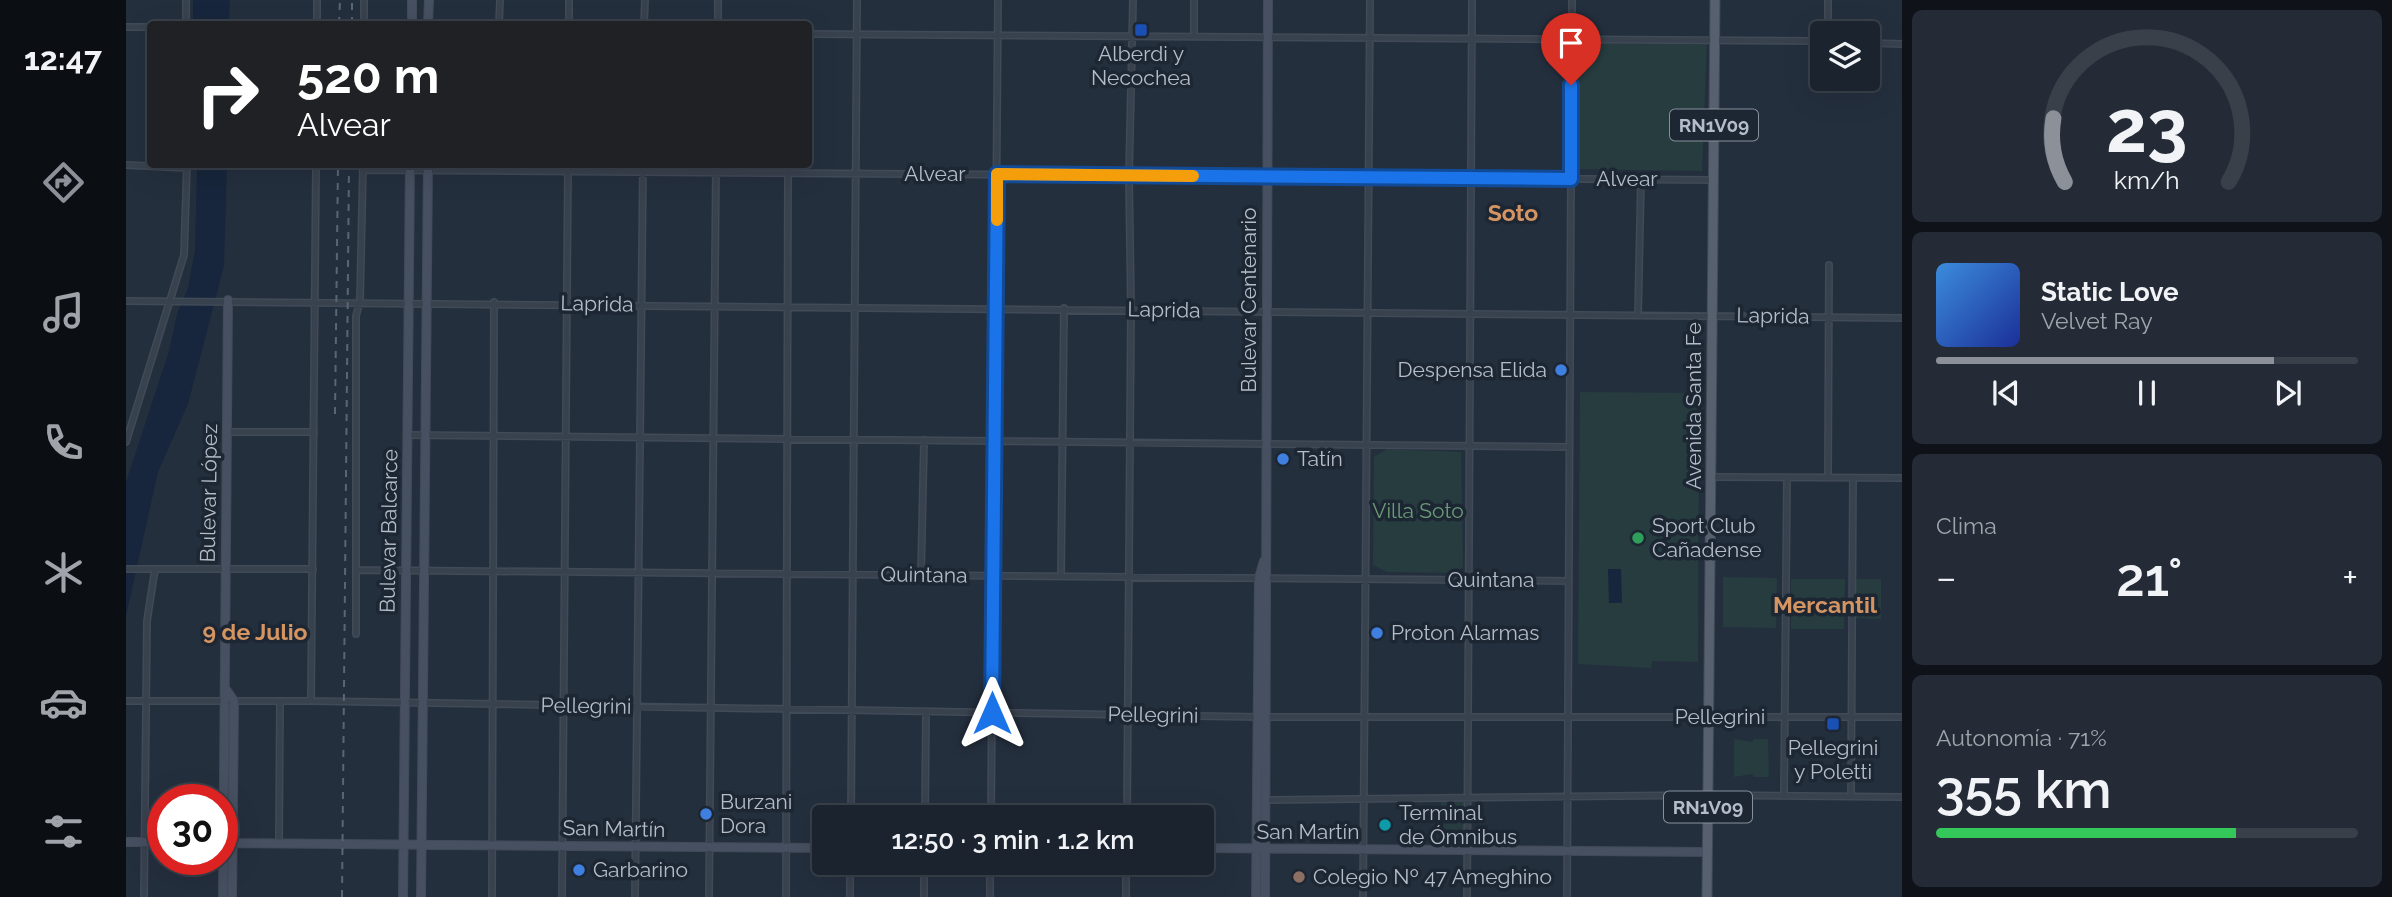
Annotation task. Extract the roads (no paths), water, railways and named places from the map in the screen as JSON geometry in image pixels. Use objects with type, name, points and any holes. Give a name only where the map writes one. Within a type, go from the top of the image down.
[{"type":"main road","points":[[412,0],[412,21]]},
{"type":"main road","points":[[428,21],[429,0]]},
{"type":"main road","name":"Bulevar Centenario","points":[[1265,897],[1261,849],[1268,0]]},
{"type":"main road","name":"Avenida Santa Fe","points":[[1707,897],[1715,0]]},
{"type":"main road","name":"Bulevar Balcarce","points":[[403,897],[409,168]]},
{"type":"main road","name":"Bulevar Balcarce","points":[[421,897],[428,168]]},
{"type":"main road","name":"Bulevar López","points":[[224,300],[227,432],[225,688],[229,701]]},
{"type":"main road","points":[[227,784],[229,701]]},
{"type":"main road","name":"Bulevar Centenario","points":[[1256,897],[1266,800],[1262,717]]},
{"type":"main road","points":[[126,842],[145,842]]},
{"type":"main road","name":"San Martín","points":[[238,843],[812,848]]},
{"type":"main road","name":"San Martín","points":[[1214,848],[1707,852]]},
{"type":"main road","points":[[223,897],[224,875]]},
{"type":"main road","points":[[230,875],[232,897]]},
{"type":"street","points":[[186,0],[186,21]]},
{"type":"street","points":[[317,0],[317,21]]},
{"type":"street","points":[[364,0],[364,21]]},
{"type":"street","points":[[499,21],[500,0]]},
{"type":"street","points":[[569,0],[569,21]]},
{"type":"street","points":[[645,0],[645,21]]},
{"type":"street","points":[[718,0],[718,21]]},
{"type":"street","points":[[851,805],[857,0]]},
{"type":"street","points":[[991,805],[998,0]]},
{"type":"street","points":[[1127,805],[1131,309],[1129,176],[1133,0]]},
{"type":"street","points":[[1194,0],[1194,35]]},
{"type":"street","points":[[1363,897],[1370,0]]},
{"type":"street","points":[[1467,897],[1469,715],[1466,580],[1472,0]]},
{"type":"street","points":[[1567,897],[1572,0]]},
{"type":"street","points":[[1828,0],[1828,21]]},
{"type":"street","points":[[126,27],[147,27]]},
{"type":"street","points":[[812,34],[1133,34],[1810,41]]},
{"type":"street","points":[[1880,43],[1902,44]]},
{"type":"street","points":[[126,165],[147,165]]},
{"type":"street","points":[[126,442],[185,248],[187,168]]},
{"type":"street","points":[[312,701],[316,168]]},
{"type":"street","points":[[356,634],[356,316],[362,301],[363,168]]},
{"type":"street","name":"Alvear","points":[[498,168],[643,172],[1713,180]]},
{"type":"street","points":[[562,897],[568,168]]},
{"type":"street","points":[[635,897],[643,168]]},
{"type":"street","points":[[709,897],[716,168]]},
{"type":"street","points":[[786,897],[788,168]]},
{"type":"street","points":[[1639,314],[1641,179]]},
{"type":"street","points":[[1828,478],[1829,265]]},
{"type":"street","points":[[126,301],[362,301]]},
{"type":"street","name":"Laprida","points":[[362,301],[1902,318]]},
{"type":"street","points":[[492,897],[494,302]]},
{"type":"street","points":[[1061,576],[1065,442],[1064,309]]},
{"type":"street","points":[[227,432],[314,432]]},
{"type":"street","points":[[407,435],[1569,447]]},
{"type":"street","points":[[921,575],[924,440]]},
{"type":"street","points":[[1711,477],[1902,478]]},
{"type":"street","points":[[1784,796],[1787,478]]},
{"type":"street","points":[[1850,796],[1853,478]]},
{"type":"street","points":[[126,569],[313,569]]},
{"type":"street","points":[[145,897],[147,621],[155,569]]},
{"type":"street","name":"Quintana","points":[[358,570],[1569,581]]},
{"type":"street","name":"Pellegrini","points":[[126,701],[312,701],[1262,717],[1902,717]]},
{"type":"street","points":[[279,843],[280,701]]},
{"type":"street","points":[[925,805],[926,712]]},
{"type":"street","points":[[1266,800],[1708,795],[1902,797]]},
{"type":"street","points":[[850,875],[850,897]]},
{"type":"street","points":[[924,875],[924,897]]},
{"type":"street","points":[[990,875],[990,897]]},
{"type":"street","points":[[1126,875],[1126,897]]},
{"type":"water","points":[[193,0],[230,0],[229,21],[193,21]]},
{"type":"water","points":[[197,168],[227,168],[224,266],[188,404],[158,472],[126,616],[126,482],[169,351],[177,314],[188,288],[195,250]]},
{"type":"water","points":[[1608,569],[1621,569],[1622,603],[1609,603]]},
{"type":"railway","points":[[339,21],[340,0]]},
{"type":"railway","points":[[352,0],[352,21]]},
{"type":"railway","points":[[335,414],[338,168]]},
{"type":"railway","points":[[342,897],[349,168]]},
{"type":"place","name":"Alberdi y Necochea","points":[[1141,30]]},
{"type":"place","name":"Despensa Elida","points":[[1561,370]]},
{"type":"place","name":"Tatín","points":[[1283,459]]},
{"type":"place","name":"Sport Club Cañadense","points":[[1638,538]]},
{"type":"place","name":"Proton Alarmas","points":[[1377,633]]},
{"type":"place","name":"Pellegrini y Poletti","points":[[1833,724]]},
{"type":"place","name":"Burzani Dora","points":[[706,814]]},
{"type":"place","name":"Terminal de Ómnibus","points":[[1385,825]]},
{"type":"place","name":"Garbarino","points":[[579,870]]},
{"type":"place","name":"Colegio Nº 47 Ameghino","points":[[1299,877]]},
{"type":"district","name":"Soto","points":[[1513,213]]},
{"type":"district","name":"Mercantil","points":[[1825,605]]},
{"type":"district","name":"9 de Julio","points":[[255,632]]},
{"type":"park label","name":"Villa Soto","points":[[1418,511]]}]
